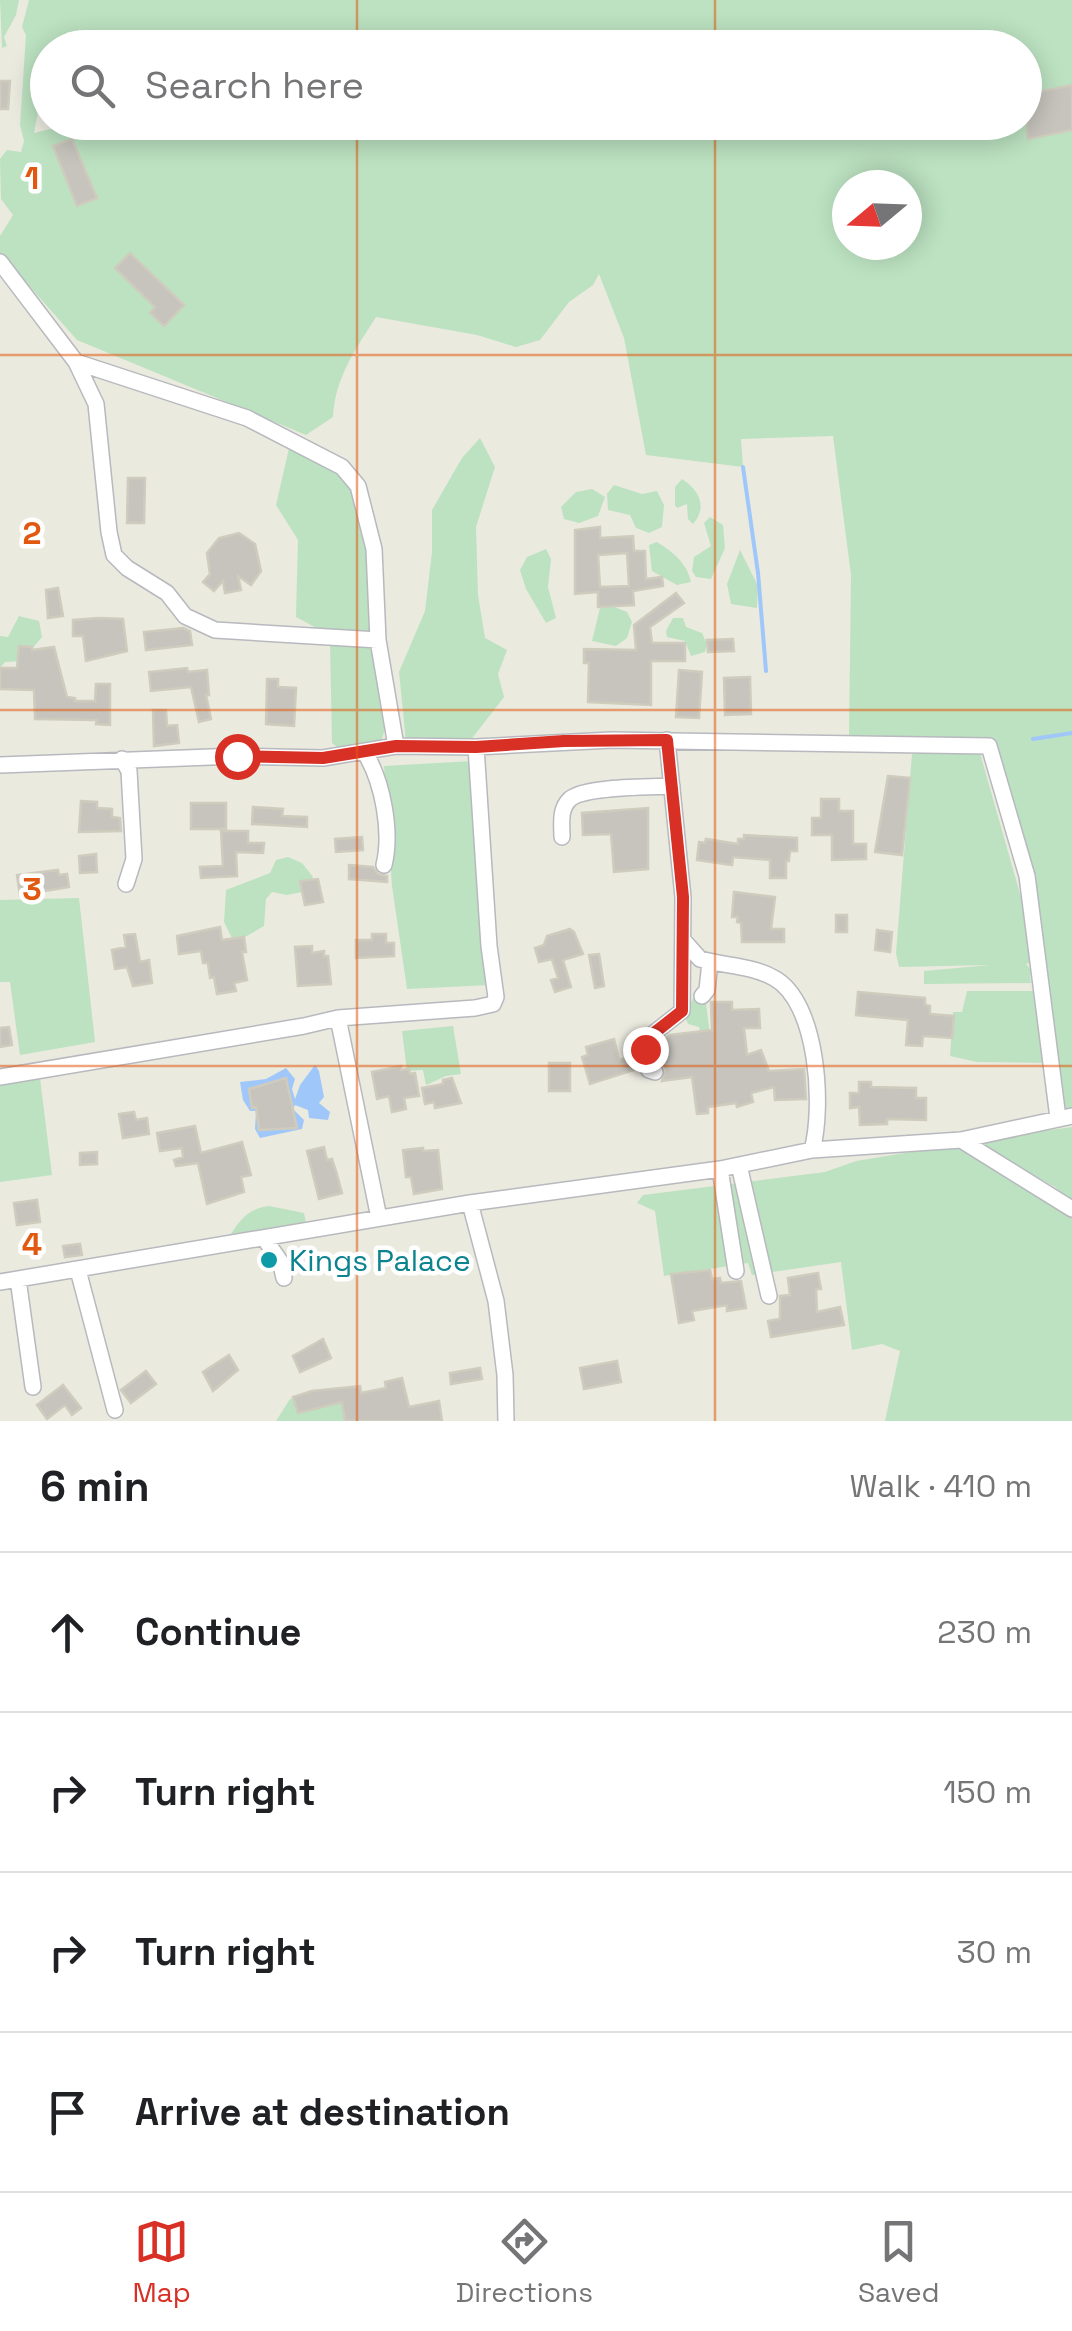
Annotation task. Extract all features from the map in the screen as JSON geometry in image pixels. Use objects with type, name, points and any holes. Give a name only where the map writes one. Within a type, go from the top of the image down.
[{"type":"street","points":[[0,262],[76,362],[96,404],[109,532],[114,555],[126,568],[167,593],[184,616],[215,630],[378,640]]},
{"type":"street","points":[[76,362],[247,418],[342,466],[358,486],[374,548],[378,640],[396,746]]},
{"type":"street","points":[[656,1072],[649,1070],[646,1042],[682,1011],[684,941],[667,740]]},
{"type":"street","points":[[0,765],[237,756],[323,758],[396,746],[476,747],[564,741],[989,746],[1027,876],[1065,1117],[961,1140],[812,1150],[720,1169],[470,1203],[0,1282]]},
{"type":"street","points":[[0,1077],[338,1018],[493,1004],[496,997],[476,747]]},
{"type":"street","points":[[366,753],[374,766],[382,805],[388,851],[384,865]]},
{"type":"street","points":[[122,759],[129,770],[134,860],[126,884]]},
{"type":"street","points":[[562,837],[562,814],[568,800],[583,793],[672,786]]},
{"type":"street","points":[[684,941],[694,954],[710,962],[750,968],[777,979],[800,1005],[815,1075],[818,1130],[812,1150]]},
{"type":"street","points":[[702,996],[707,990],[710,962]]},
{"type":"street","points":[[338,1018],[380,1218]]},
{"type":"street","points":[[961,1140],[1072,1208]]},
{"type":"street","points":[[739,1165],[769,1296]]},
{"type":"street","points":[[720,1169],[736,1271]]},
{"type":"street","points":[[470,1203],[496,1301],[506,1421]]},
{"type":"street","points":[[264,1238],[280,1262],[284,1278]]},
{"type":"street","points":[[78,1270],[115,1410]]},
{"type":"street","points":[[18,1279],[32,1387]]},
{"type":"green space","points":[[0,0],[19,0],[4,37],[7,46],[2,48]]},
{"type":"green space","points":[[29,0],[1072,0],[1072,1115],[1066,1117],[1036,898],[991,739],[849,735],[851,575],[833,436],[741,439],[743,467],[646,455],[624,338],[599,274],[593,285],[569,302],[540,340],[516,347],[477,335],[376,317],[342,377],[333,417],[306,435],[77,340],[0,253],[0,236],[13,215],[1,199],[0,159],[7,150],[21,152],[24,141],[20,125],[26,35],[22,27]]},
{"type":"green space","points":[[480,438],[495,467],[476,527],[478,595],[485,638],[507,650],[498,674],[504,697],[470,741],[406,742],[399,672],[425,611],[432,510],[462,458]]},
{"type":"green space","points":[[290,444],[337,473],[351,488],[371,575],[387,723],[380,745],[337,747],[332,743],[330,643],[320,630],[296,617],[298,540],[276,505]]},
{"type":"green space","points":[[682,479],[700,499],[700,511],[693,524],[688,519],[687,504],[677,508],[675,505],[675,487]]},
{"type":"green space","points":[[614,485],[642,494],[657,491],[664,505],[662,527],[649,533],[636,528],[630,515],[608,510],[607,494]]},
{"type":"green space","points":[[592,489],[605,497],[598,516],[579,523],[564,519],[561,507],[576,492]]},
{"type":"green space","points":[[710,517],[723,525],[725,548],[711,579],[696,577],[692,571],[694,557],[711,546],[704,523]]},
{"type":"green space","points":[[657,542],[678,559],[691,582],[677,585],[652,571],[649,545]]},
{"type":"green space","points":[[546,549],[551,559],[548,587],[556,618],[546,623],[520,570],[527,557]]},
{"type":"green space","points":[[740,550],[758,586],[757,608],[731,604],[727,584]]},
{"type":"green space","points":[[612,606],[627,612],[632,622],[627,638],[616,646],[592,641],[600,608]]},
{"type":"green space","points":[[19,616],[39,621],[42,637],[22,661],[5,662],[0,668],[0,636],[8,637]]},
{"type":"green space","points":[[673,618],[683,618],[686,627],[702,633],[707,644],[705,652],[691,656],[685,641],[667,637]]},
{"type":"green space","points":[[980,753],[1032,936],[1034,961],[1026,964],[1035,974],[1030,975],[1031,983],[924,984],[924,971],[990,965],[899,967],[896,953],[912,754]]},
{"type":"green space","points":[[473,761],[490,985],[407,989],[392,886],[384,766]]},
{"type":"green space","points":[[288,857],[302,863],[313,877],[307,891],[287,895],[272,892],[266,899],[264,926],[245,937],[232,938],[224,922],[226,890],[270,873],[276,860]]},
{"type":"green space","points":[[79,898],[95,1042],[20,1055],[10,982],[0,982],[0,900]]},
{"type":"green space","points":[[967,991],[1037,991],[1050,1063],[977,1062],[950,1056],[953,1012],[962,1012]]},
{"type":"green space","points":[[693,998],[706,1003],[713,1060],[708,1064],[699,1027],[688,1024],[685,1017]]},
{"type":"green space","points":[[453,1026],[461,1074],[426,1085],[423,1070],[407,1071],[402,1031]]},
{"type":"green space","points":[[40,1078],[52,1175],[0,1182],[0,1084]]},
{"type":"green space","points":[[1072,1127],[1072,1202],[1055,1187],[971,1141]]},
{"type":"green space","points":[[959,1144],[1072,1214],[1072,1421],[885,1421],[900,1351],[882,1344],[852,1350],[841,1262],[752,1275],[748,1263],[664,1276],[655,1211],[637,1203],[643,1195],[825,1172],[856,1161]]},
{"type":"green space","points":[[269,1206],[304,1213],[306,1223],[226,1242],[248,1214]]},
{"type":"green space","points":[[314,1390],[329,1399],[357,1406],[381,1421],[276,1421],[290,1399]]},
{"type":"water","points":[[315,1065],[324,1097],[319,1103],[330,1112],[328,1120],[309,1118],[308,1110],[295,1105],[293,1109],[304,1120],[302,1129],[260,1138],[255,1129],[256,1111],[250,1111],[243,1100],[240,1082],[266,1079],[286,1068],[295,1079],[295,1099]]},
{"type":"building","points":[[0,81],[10,81],[8,109],[0,109]]},
{"type":"building","points":[[1072,85],[1072,130],[1042,136],[1042,91]]},
{"type":"building","points":[[72,140],[97,198],[77,206],[53,146]]},
{"type":"building","points":[[130,253],[184,305],[164,326],[150,313],[155,307],[115,268]]},
{"type":"building","points":[[128,478],[145,478],[144,523],[127,523]]},
{"type":"building","points":[[600,527],[600,538],[633,536],[634,551],[645,551],[646,579],[662,577],[663,586],[633,591],[634,605],[598,607],[598,592],[575,594],[575,530]],"holes":[[[627,553],[629,586],[600,587],[598,555]]]},
{"type":"building","points":[[239,533],[255,544],[261,571],[251,585],[238,576],[241,590],[225,593],[223,581],[214,591],[203,582],[210,574],[207,553],[219,538]]},
{"type":"building","points":[[58,588],[63,616],[48,618],[46,590]]},
{"type":"building","points":[[676,593],[684,603],[650,627],[652,643],[685,643],[685,661],[651,661],[651,705],[588,702],[589,663],[584,663],[584,649],[636,650],[634,625]]},
{"type":"building","points":[[123,619],[127,651],[86,661],[83,636],[73,636],[73,620]]},
{"type":"building","points":[[183,628],[190,631],[192,645],[146,650],[144,632]]},
{"type":"building","points":[[733,639],[734,651],[708,652],[707,640]]},
{"type":"building","points":[[19,646],[32,650],[54,647],[67,697],[75,701],[95,701],[96,684],[110,684],[110,725],[96,724],[97,720],[35,719],[34,690],[0,689],[0,668],[17,668]]},
{"type":"building","points":[[187,668],[188,672],[207,670],[206,695],[211,719],[199,722],[191,687],[151,691],[149,672]]},
{"type":"building","points":[[679,670],[702,672],[699,718],[676,717]]},
{"type":"building","points":[[750,677],[751,714],[725,715],[724,678]]},
{"type":"building","points":[[267,679],[278,679],[278,687],[296,688],[294,726],[266,724]]},
{"type":"building","points":[[153,710],[166,710],[167,726],[177,725],[179,743],[154,746]]},
{"type":"building","points":[[888,776],[910,778],[902,855],[875,852]]},
{"type":"building","points":[[821,799],[839,799],[839,811],[853,811],[853,844],[866,844],[866,859],[832,860],[832,835],[812,835],[812,818],[821,818]]},
{"type":"building","points":[[81,801],[97,802],[97,808],[112,809],[112,817],[120,818],[121,831],[79,832]]},
{"type":"building","points":[[191,803],[226,803],[226,829],[191,829]]},
{"type":"building","points":[[253,807],[283,809],[282,816],[307,817],[307,827],[252,824]]},
{"type":"building","points":[[648,808],[648,869],[614,872],[611,834],[583,835],[582,813]]},
{"type":"building","points":[[221,831],[248,831],[248,843],[264,843],[263,853],[236,852],[237,876],[201,878],[200,867],[223,866]]},
{"type":"building","points":[[744,835],[797,838],[797,851],[790,851],[786,861],[786,878],[770,878],[770,860],[733,857],[732,865],[697,860],[699,842],[705,843],[706,839],[738,844]]},
{"type":"building","points":[[362,837],[363,850],[336,852],[335,839]]},
{"type":"building","points":[[96,854],[97,872],[80,873],[79,856]]},
{"type":"building","points":[[349,865],[373,867],[378,874],[387,876],[387,882],[349,879]]},
{"type":"building","points":[[58,870],[59,875],[67,874],[69,887],[20,895],[17,875]]},
{"type":"building","points":[[318,879],[323,902],[305,905],[300,881]]},
{"type":"building","points":[[734,892],[775,897],[771,929],[784,929],[784,942],[742,942],[741,923],[737,922],[738,917],[732,917]]},
{"type":"building","points":[[836,915],[847,915],[847,932],[836,932]]},
{"type":"building","points":[[220,927],[222,940],[244,937],[246,952],[242,952],[247,980],[234,983],[236,991],[217,994],[214,977],[210,978],[201,951],[179,954],[177,936]]},
{"type":"building","points":[[570,929],[583,954],[563,960],[571,987],[555,992],[551,980],[558,978],[552,959],[539,962],[535,948],[544,945],[547,936]]},
{"type":"building","points":[[877,930],[892,932],[890,952],[875,950]]},
{"type":"building","points":[[135,934],[140,962],[149,960],[152,983],[133,986],[127,967],[115,969],[112,950],[126,947],[124,935]]},
{"type":"building","points":[[372,934],[386,934],[386,943],[394,943],[394,956],[356,958],[356,940],[372,940]]},
{"type":"building","points":[[312,946],[312,953],[324,951],[324,956],[328,956],[331,984],[298,986],[295,947]]},
{"type":"building","points":[[599,954],[604,986],[595,988],[589,955]]},
{"type":"building","points":[[858,992],[925,998],[930,1014],[954,1016],[952,1038],[923,1036],[922,1046],[906,1045],[908,1020],[856,1015]]},
{"type":"building","points":[[711,1002],[732,1002],[732,1010],[759,1009],[760,1028],[744,1028],[747,1055],[761,1050],[769,1071],[804,1069],[806,1099],[775,1100],[774,1087],[751,1093],[753,1102],[737,1107],[736,1103],[708,1107],[708,1113],[697,1114],[692,1077],[662,1081],[666,1071],[660,1043],[670,1035],[712,1030]]},
{"type":"building","points":[[9,1027],[12,1045],[0,1047],[0,1028]]},
{"type":"building","points":[[614,1039],[619,1060],[634,1056],[637,1069],[590,1084],[582,1057],[588,1055],[586,1047]]},
{"type":"building","points":[[549,1063],[570,1063],[570,1091],[549,1091]]},
{"type":"building","points":[[401,1066],[401,1070],[415,1073],[419,1096],[404,1098],[406,1109],[392,1112],[389,1096],[377,1099],[372,1072]]},
{"type":"building","points":[[286,1078],[297,1128],[259,1130],[249,1089]]},
{"type":"building","points":[[452,1078],[461,1103],[435,1108],[434,1102],[425,1104],[422,1088]]},
{"type":"building","points":[[859,1082],[871,1082],[871,1087],[916,1088],[916,1098],[926,1098],[926,1120],[887,1119],[887,1124],[860,1125],[859,1107],[850,1108],[850,1093],[859,1093]]},
{"type":"building","points":[[134,1112],[136,1120],[147,1118],[149,1134],[123,1138],[119,1114]]},
{"type":"building","points":[[195,1126],[201,1153],[242,1142],[251,1175],[241,1177],[244,1192],[207,1204],[198,1163],[176,1166],[174,1160],[183,1157],[182,1148],[160,1151],[157,1133]]},
{"type":"building","points":[[324,1147],[327,1160],[332,1159],[342,1193],[319,1199],[307,1151]]},
{"type":"building","points":[[403,1150],[438,1150],[442,1189],[414,1194],[411,1177],[406,1177]]},
{"type":"building","points":[[97,1152],[97,1164],[80,1165],[80,1153]]},
{"type":"building","points":[[37,1200],[40,1222],[17,1225],[14,1203]]},
{"type":"building","points":[[80,1244],[82,1255],[65,1257],[63,1246]]},
{"type":"building","points":[[710,1270],[712,1279],[720,1278],[721,1283],[741,1281],[746,1308],[727,1311],[727,1305],[692,1311],[694,1320],[679,1323],[671,1274]]},
{"type":"building","points":[[818,1273],[821,1289],[816,1289],[817,1312],[840,1307],[844,1325],[771,1337],[768,1321],[780,1319],[780,1296],[790,1295],[788,1278]]},
{"type":"building","points":[[323,1339],[331,1358],[300,1372],[293,1356]]},
{"type":"building","points":[[229,1355],[238,1370],[213,1391],[203,1372]]},
{"type":"building","points":[[617,1361],[621,1382],[584,1389],[580,1368]]},
{"type":"building","points":[[480,1368],[482,1379],[451,1384],[450,1373]]},
{"type":"building","points":[[146,1371],[156,1384],[131,1403],[121,1390]]},
{"type":"building","points":[[402,1378],[409,1407],[439,1401],[442,1421],[345,1421],[342,1402],[298,1413],[293,1397],[360,1386],[361,1393],[386,1388],[385,1382]]},
{"type":"building","points":[[63,1385],[81,1408],[72,1415],[65,1405],[47,1419],[37,1405]]},
{"type":"waterway","points":[[743,467],[758,573],[766,671]]},
{"type":"waterway","points":[[1033,739],[1072,733]]},
{"type":"place","name":"Kings Palace","points":[[269,1260]]},
{"type":"route","points":[[237,756],[323,758],[396,746],[667,740],[683,897],[682,1011],[649,1037],[645,1049]]}]
